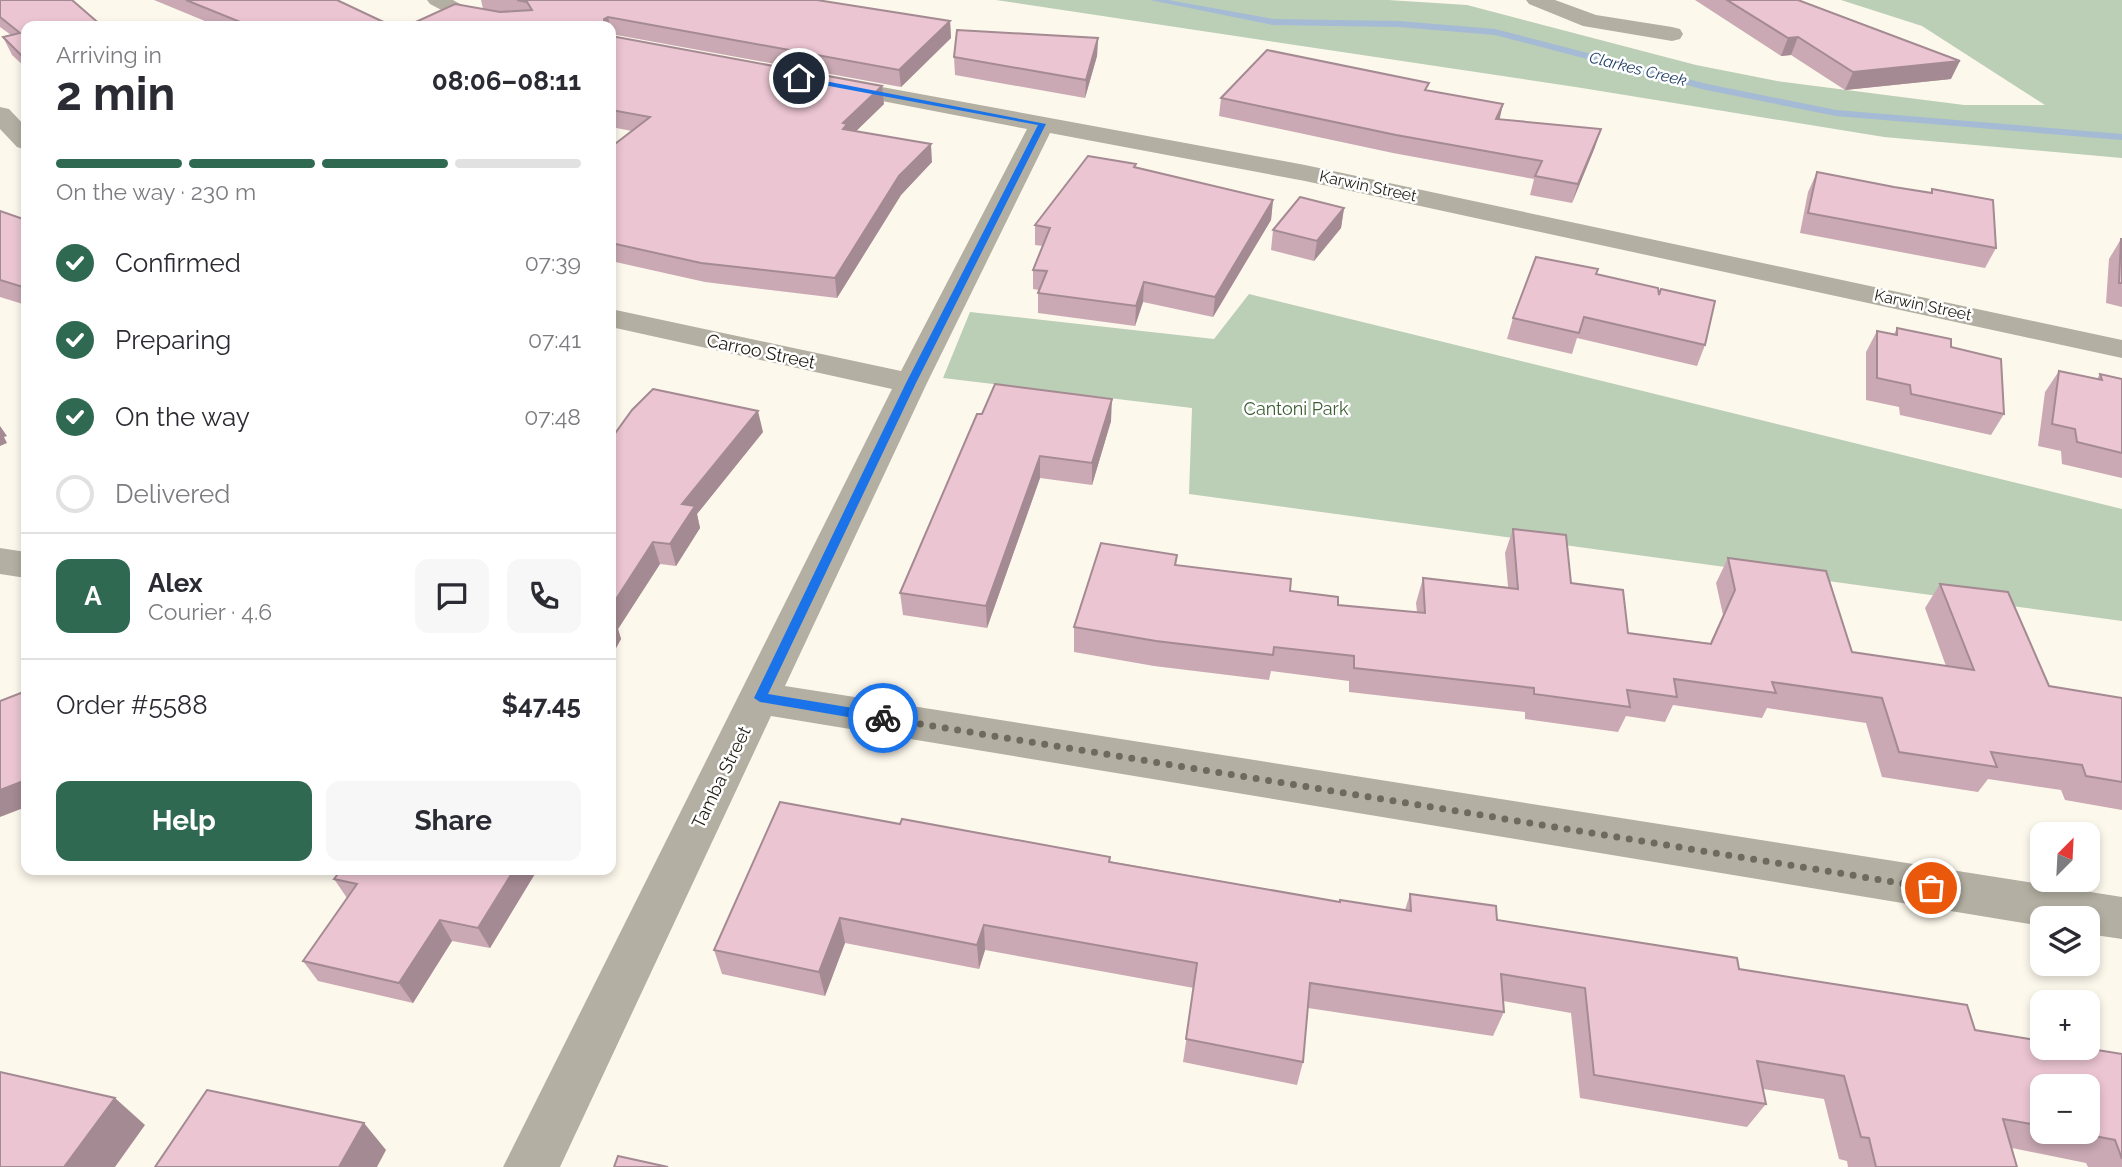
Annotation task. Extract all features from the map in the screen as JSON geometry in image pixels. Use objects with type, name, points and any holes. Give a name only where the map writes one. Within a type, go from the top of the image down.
[{"type":"street","points":[[437,0],[465,15],[497,21]]},
{"type":"street","points":[[1536,0],[1591,21],[1672,34]]},
{"type":"street","name":"Karwin Street","points":[[813,81],[1305,173],[2122,349]]},
{"type":"street","points":[[0,114],[21,137]]},
{"type":"street","name":"Tamba Street","points":[[531,1167],[911,383],[1042,124]]},
{"type":"street","name":"Carroo Street","points":[[616,319],[911,383]]},
{"type":"street","points":[[0,561],[21,564]]},
{"type":"street","points":[[760,698],[2122,918]]},
{"type":"green space","points":[[996,0],[1388,0],[1467,5],[1696,65],[1777,81],[1964,105],[2045,105],[1922,26],[1841,0],[2122,0],[2122,158],[1884,137],[1582,88]]},
{"type":"green space","name":"Cantoni Park","points":[[1249,294],[2122,509],[2122,621],[1189,494],[1192,408],[943,378],[970,312],[1214,339]]},
{"type":"building","points":[[0,0],[72,0],[96,21],[21,21],[21,55],[3,37],[20,33],[0,17]]},
{"type":"building","points":[[186,0],[337,0],[381,21],[238,21]]},
{"type":"building","points":[[517,0],[817,0],[950,21],[899,70],[608,17],[604,21],[418,21],[455,4],[500,12],[532,10],[527,2]]},
{"type":"building","points":[[1727,0],[1798,0],[1960,61],[1853,72],[1798,37],[1788,38]]},
{"type":"building","points":[[957,30],[1098,38],[1086,80],[954,57]]},
{"type":"building","points":[[616,37],[882,86],[843,123],[847,124],[843,129],[931,144],[899,176],[835,278],[701,263],[616,244],[616,143],[650,117],[616,111]]},
{"type":"building","points":[[1267,50],[1429,83],[1425,90],[1503,104],[1496,119],[1601,129],[1578,184],[1535,176],[1542,161],[1396,135],[1221,98]]},
{"type":"building","points":[[1088,156],[1136,164],[1134,167],[1273,200],[1215,297],[1144,282],[1136,306],[1038,293],[1047,271],[1033,270],[1050,228],[1035,225]]},
{"type":"building","points":[[1817,172],[1894,187],[1932,193],[1932,189],[1993,200],[1996,248],[1808,213]]},
{"type":"building","points":[[1300,197],[1344,208],[1317,241],[1273,230]]},
{"type":"building","points":[[0,211],[21,218],[21,286],[0,280]]},
{"type":"building","points":[[2121,239],[2122,283],[2119,283]]},
{"type":"building","points":[[1536,257],[1598,269],[1596,274],[1658,288],[1659,295],[1661,289],[1715,301],[1705,345],[1584,317],[1579,333],[1513,318]]},
{"type":"building","points":[[1897,328],[1951,339],[1951,347],[2001,359],[2004,414],[1911,394],[1910,385],[1877,378],[1877,331],[1897,335]]},
{"type":"building","points":[[2059,371],[2102,380],[2100,374],[2122,379],[2122,453],[2077,442],[2075,429],[2052,424]]},
{"type":"building","points":[[995,384],[1112,399],[1092,463],[1040,456],[986,606],[900,593],[977,414],[982,414]]},
{"type":"building","points":[[653,389],[758,411],[682,504],[695,506],[670,544],[653,542],[616,599],[616,432],[632,410]]},
{"type":"building","points":[[1513,529],[1566,535],[1571,583],[1623,590],[1628,633],[1711,644],[1735,590],[1728,558],[1826,571],[1852,652],[1974,670],[1940,584],[2008,592],[2049,686],[2122,698],[2122,782],[2086,776],[2082,765],[1991,752],[1997,767],[1899,752],[1882,698],[1772,682],[1776,693],[1674,679],[1677,697],[1627,690],[1630,707],[1534,694],[1534,688],[1354,668],[1354,656],[1274,647],[1273,655],[1156,641],[1074,627],[1101,543],[1177,555],[1175,565],[1291,579],[1290,591],[1338,597],[1338,605],[1425,613],[1423,578],[1518,589]]},
{"type":"building","points":[[21,693],[21,782],[0,790],[0,701]]},
{"type":"building","points":[[780,802],[900,824],[902,819],[1110,857],[1109,862],[1340,902],[1411,911],[1410,894],[1496,906],[1497,920],[1737,958],[1739,969],[1967,1005],[1975,1030],[2030,1039],[2030,1060],[2100,1060],[2100,1050],[2122,1054],[2122,1159],[2115,1140],[2100,1137],[2100,1074],[2030,1074],[2030,1124],[2003,1119],[2017,1167],[1876,1167],[1869,1138],[1861,1137],[1844,1076],[1757,1061],[1766,1104],[1594,1075],[1585,988],[1501,974],[1504,1012],[1310,983],[1303,1062],[1186,1039],[1197,963],[984,925],[977,945],[840,918],[819,972],[714,950]]},
{"type":"building","points":[[337,875],[511,875],[478,928],[440,920],[399,983],[303,961],[357,884],[334,879]]},
{"type":"building","points":[[0,1072],[115,1098],[64,1167],[0,1167]]},
{"type":"building","points":[[207,1090],[364,1123],[339,1167],[155,1167]]},
{"type":"building","points":[[618,1156],[668,1167],[614,1167]]},
{"type":"waterway","name":"Clarkes Creek","points":[[1154,0],[1273,22],[1399,24],[1495,32],[1706,87],[1836,113],[2122,137]]},
{"type":"way so far","points":[[883,718],[1931,888]]},
{"type":"route","points":[[799,78],[1042,124],[911,383],[760,698],[883,718]]}]
